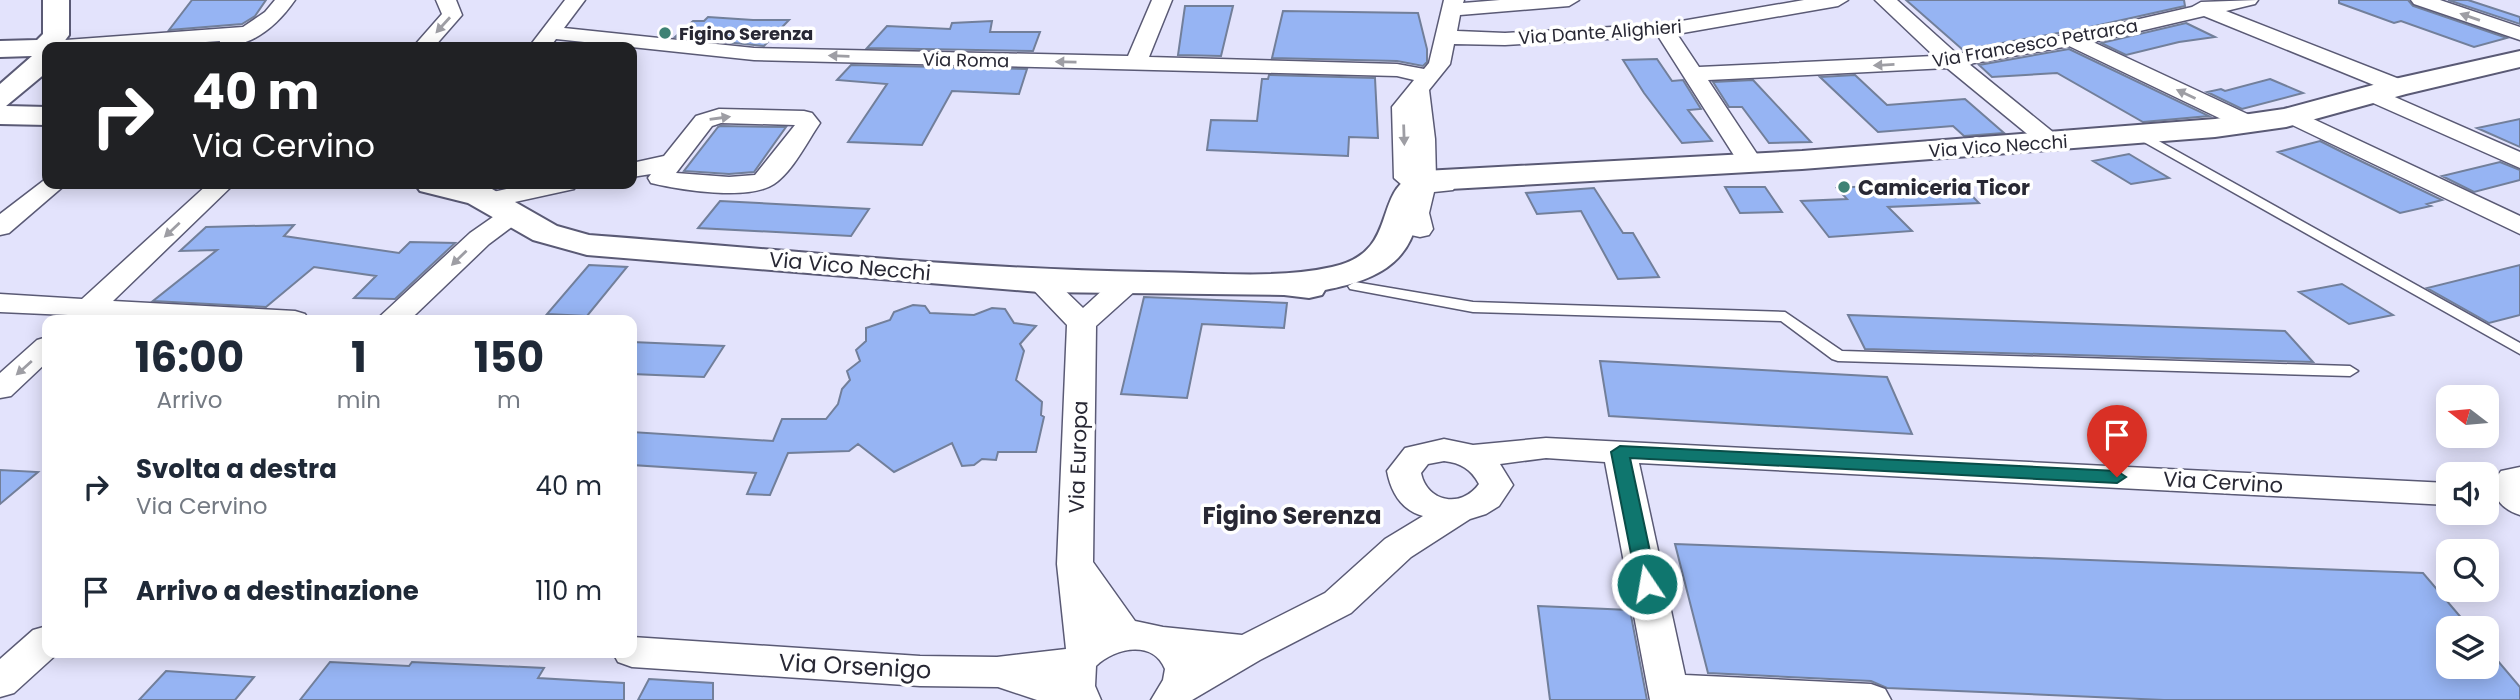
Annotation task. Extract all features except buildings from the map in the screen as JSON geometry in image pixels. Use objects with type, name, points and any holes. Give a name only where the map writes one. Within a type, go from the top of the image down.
[{"type":"street","points":[[52,42],[56,35],[56,0]]},
{"type":"street","points":[[428,42],[452,15],[446,0]]},
{"type":"street","points":[[543,42],[575,0]]},
{"type":"street","points":[[1135,64],[1162,0]]},
{"type":"street","points":[[1437,183],[1405,174],[1402,112],[1406,102],[1439,64],[1454,5],[1569,0]]},
{"type":"street","name":"Via Dante Alighieri","points":[[1445,37],[1505,39],[1664,30],[1838,0]]},
{"type":"street","points":[[1885,0],[1952,61],[2051,142]]},
{"type":"street","points":[[2182,0],[2386,91],[2520,161]]},
{"type":"street","name":"Via Francesco Petrarca","points":[[1694,74],[1952,61],[2072,40],[2248,0]]},
{"type":"street","points":[[2421,0],[2517,55]]},
{"type":"street","points":[[140,42],[244,33],[259,29],[283,2]]},
{"type":"street","name":"Via Roma","points":[[553,30],[558,33],[629,42]]},
{"type":"street","points":[[1664,30],[1751,163]]},
{"type":"street","points":[[232,42],[244,33]]},
{"type":"street","points":[[2072,40],[2248,123]]},
{"type":"street","name":"Via Roma","points":[[637,43],[754,54],[1382,69],[1424,82]]},
{"type":"street","points":[[0,48],[42,50]]},
{"type":"street","name":"Via Vico Necchi","points":[[1284,285],[1344,275],[1380,258],[1394,241],[1410,190],[1437,183],[2051,142],[2248,123],[2292,116],[2517,55]]},
{"type":"street","points":[[0,99],[42,61]]},
{"type":"street","points":[[0,116],[42,116]]},
{"type":"street","points":[[637,169],[672,162],[704,121],[719,116],[804,118],[808,123],[766,180],[748,184],[678,182],[660,178],[672,162]]},
{"type":"street","points":[[2292,116],[2520,226]]},
{"type":"street","name":"Via Vico Necchi","points":[[454,189],[500,200],[557,238],[587,245],[1039,281],[1284,285],[1337,289],[1355,286],[1384,274],[1409,254],[1437,183]]},
{"type":"street","points":[[0,227],[48,189]]},
{"type":"street","points":[[82,314],[217,189]]},
{"type":"street","points":[[398,315],[408,309],[489,228],[500,200],[545,189]]},
{"type":"street","points":[[1039,281],[1082,323],[1131,282]]},
{"type":"street","points":[[0,303],[82,314],[118,315]]},
{"type":"street","name":"Via Europa","points":[[1081,678],[1075,564],[1082,323]]},
{"type":"street","points":[[0,389],[42,351]]},
{"type":"street","points":[[1411,495],[1424,504],[1442,510],[1458,511],[1477,507],[1491,497],[1496,485],[1546,448]]},
{"type":"street","name":"Via Cervino","points":[[1398,548],[1411,495],[1404,483],[1404,471],[1417,456],[1444,450],[1472,456],[1546,448],[2436,493]]},
{"type":"street","points":[[1620,452],[1669,695],[1871,700]]},
{"type":"street","points":[[1472,456],[1487,466],[1496,485]]},
{"type":"street","points":[[1176,693],[1246,650],[1338,603],[1398,548],[1458,511]]},
{"type":"street","points":[[1075,564],[1124,634]]},
{"type":"street","points":[[1081,678],[1106,638],[1124,634],[1246,650]]},
{"type":"street","points":[[1163,641],[1176,651],[1183,668],[1176,693]]},
{"type":"street","points":[[0,682],[42,644]]},
{"type":"street","name":"Via Orsenigo","points":[[637,652],[920,671],[997,672],[1081,678]]},
{"type":"lane","points":[[2139,134],[2520,349]]},
{"type":"lane","points":[[1355,286],[1473,307],[1785,317],[1838,356],[2350,371]]},
{"type":"place","name":"Figino Serenza","points":[[665,33]]},
{"type":"place","name":"Camiceria Ticor","points":[[1844,187]]},
{"type":"district","name":"Figino Serenza","points":[[1292,515]]},
{"type":"route","points":[[1647,584],[1620,452],[2117,477]]}]
